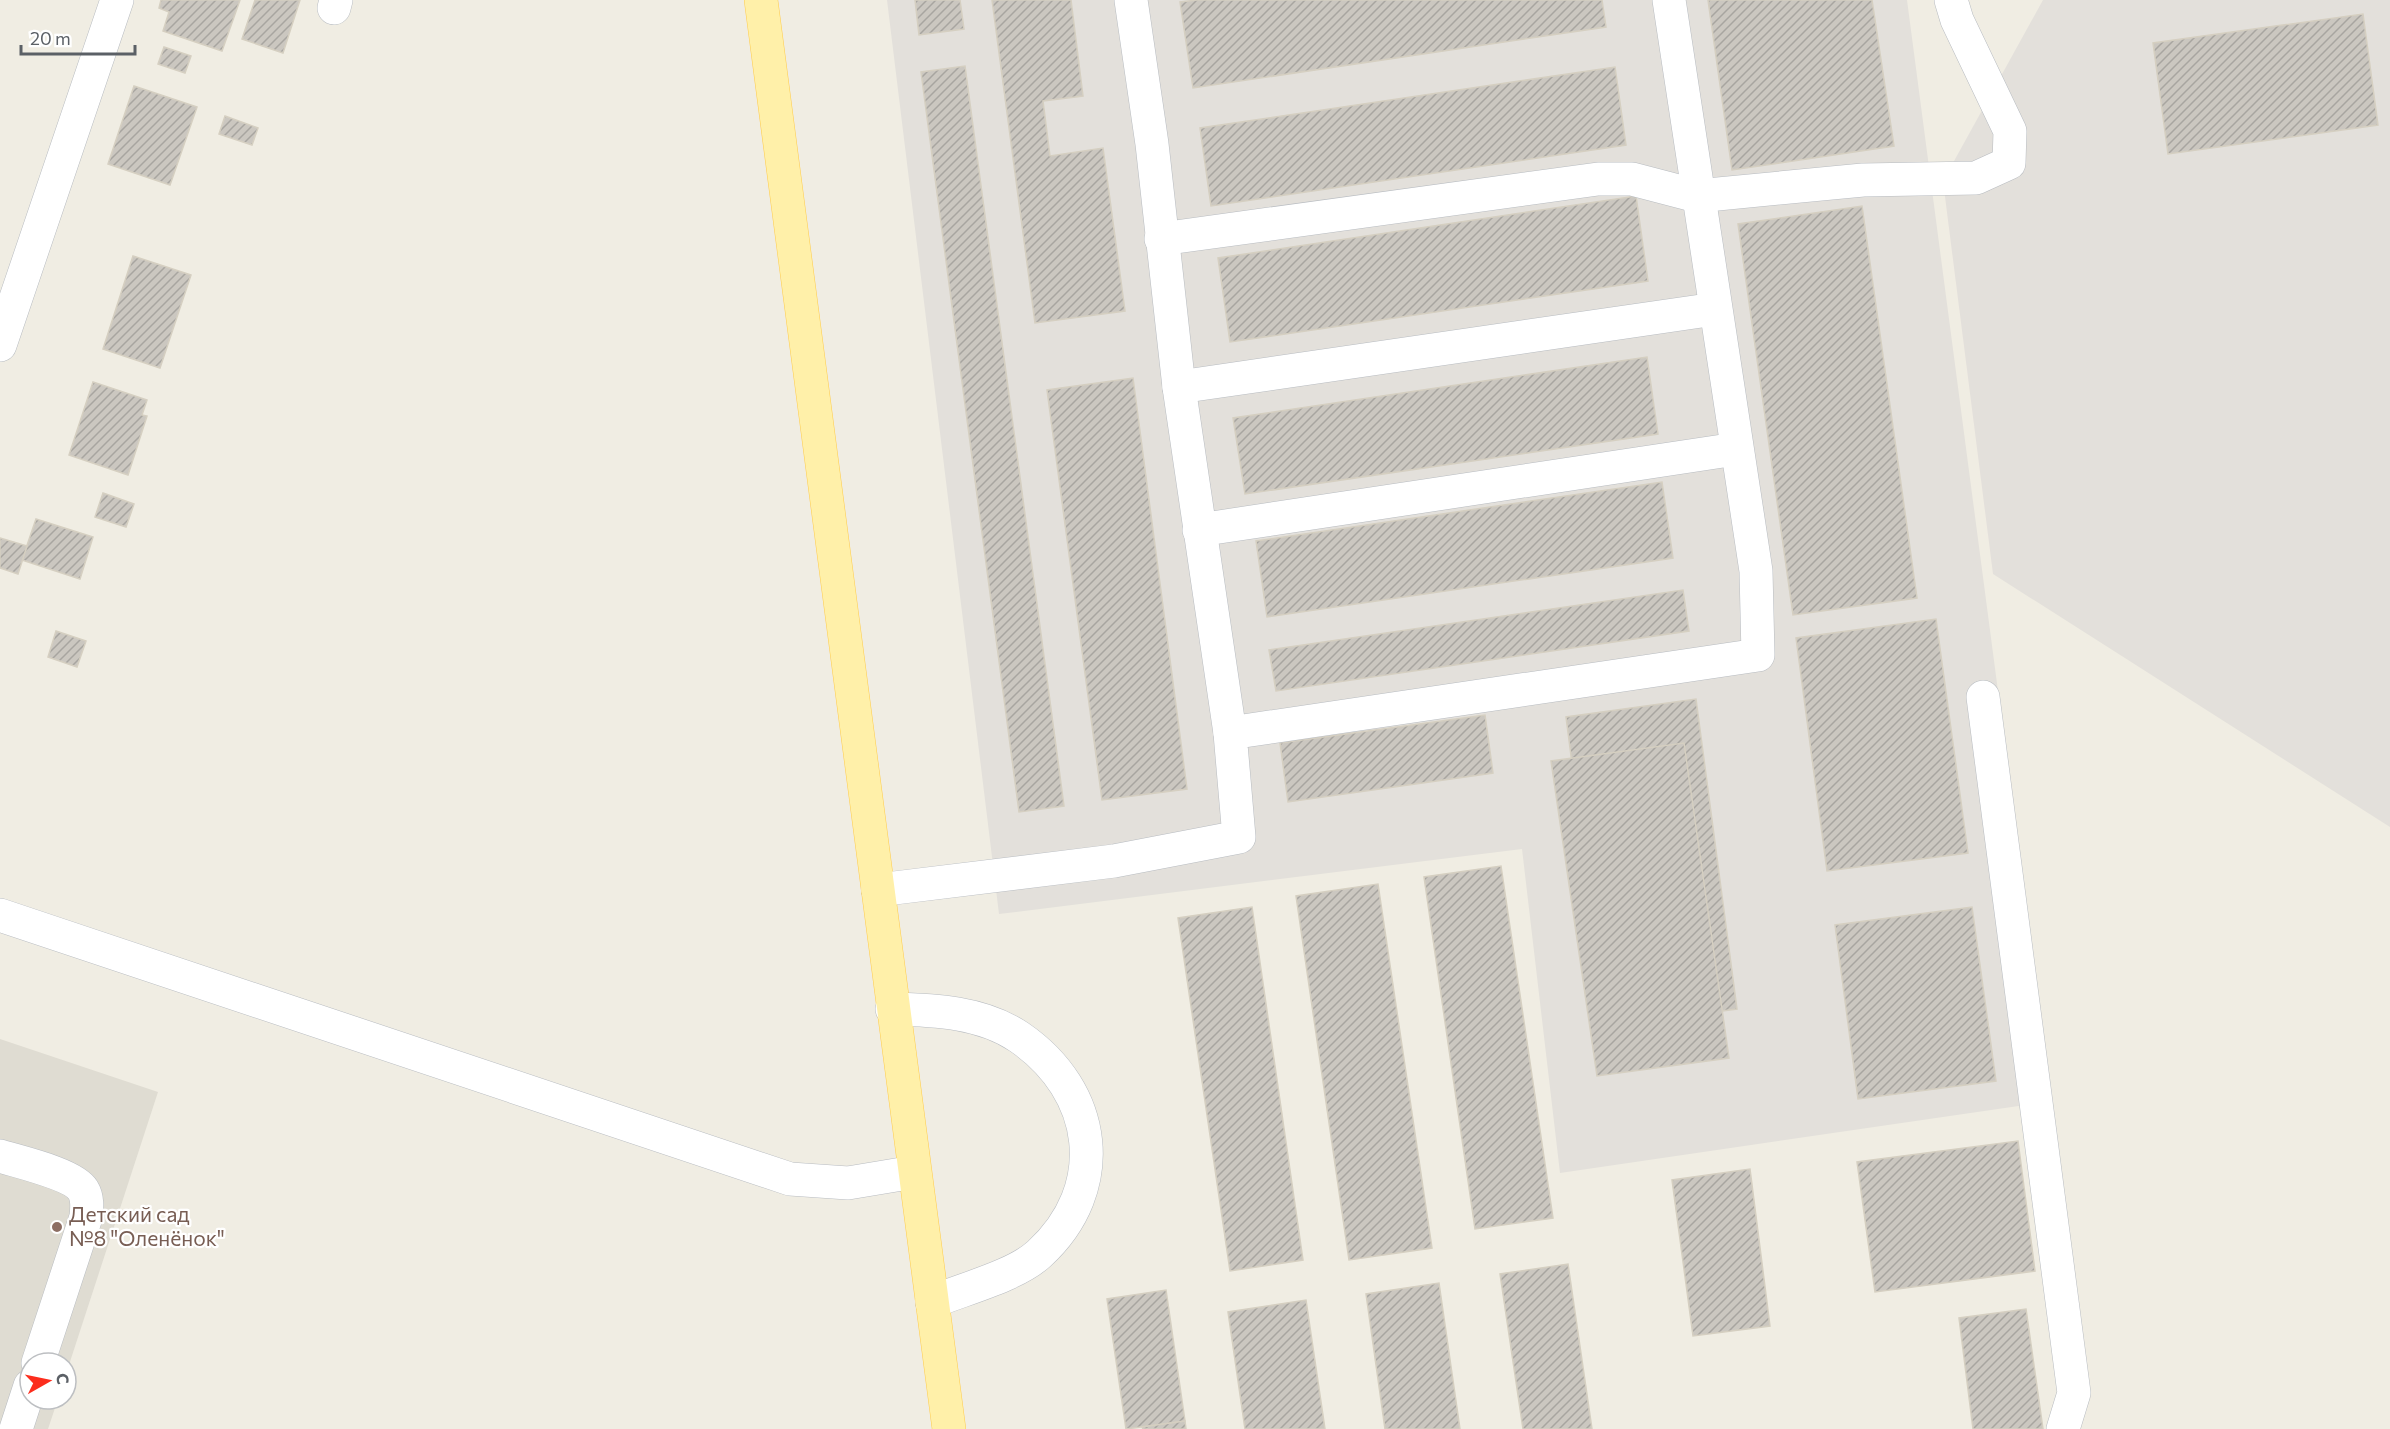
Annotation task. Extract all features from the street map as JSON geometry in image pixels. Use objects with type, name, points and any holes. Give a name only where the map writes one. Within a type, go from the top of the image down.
[{"type":"main road","points":[[761,0],[949,1429]]},
{"type":"street","points":[[0,345],[117,0]]},
{"type":"street","points":[[878,890],[1114,861],[1239,837],[1230,733],[1179,387],[1152,144],[1131,0]]},
{"type":"street","points":[[1230,733],[1758,655],[1755,571],[1669,0]]},
{"type":"street","points":[[1161,239],[1598,179],[1632,179],[1697,196],[1863,180],[1976,178],[2009,163],[2010,131],[1957,20],[1951,0]]},
{"type":"street","points":[[1179,387],[1715,309]]},
{"type":"street","points":[[1199,530],[1736,449]]},
{"type":"street","points":[[1983,697],[2074,1393],[2063,1429]]},
{"type":"street","points":[[0,915],[790,1179],[848,1183],[914,1172]]},
{"type":"street","points":[[892,1009],[942,1010],[978,1019],[1018,1036],[1048,1062],[1070,1087],[1082,1116],[1086,1150],[1084,1178],[1076,1204],[1059,1235],[1037,1256],[1011,1270],[932,1302]]},
{"type":"street","points":[[0,1156],[69,1178],[82,1189],[87,1204],[86,1217],[42,1351]]},
{"type":"street","points":[[16,1429],[22,1411]]},
{"type":"shaded area","points":[[887,0],[1907,0],[2052,1101],[1560,1173],[1522,849],[999,914]]},
{"type":"shaded area","points":[[2043,0],[2390,0],[2390,827],[1993,574],[1943,181]]},
{"type":"shaded area","name":"Детский сад №8 \"Оленёнок\"","points":[[0,1039],[158,1092],[74,1351],[18,1351],[18,1411],[54,1411],[48,1429],[0,1429]]},
{"type":"building","points":[[161,0],[240,0],[222,51],[163,31],[169,12],[159,8]]},
{"type":"building","points":[[255,0],[300,0],[283,53],[242,39]]},
{"type":"building","points":[[915,0],[960,0],[964,29],[919,35]]},
{"type":"building","points":[[992,0],[1071,0],[1083,96],[1043,101],[1050,156],[1103,148],[1125,311],[1035,323]]},
{"type":"building","points":[[1197,0],[1602,0],[1606,27],[1193,88],[1180,2]]},
{"type":"building","points":[[1708,0],[1872,0],[1894,146],[1732,170]]},
{"type":"building","points":[[2363,14],[2378,125],[2168,154],[2153,43]]},
{"type":"building","points":[[164,47],[191,56],[185,73],[158,64]]},
{"type":"building","points":[[965,66],[1064,806],[1019,812],[921,72]]},
{"type":"building","points":[[1615,67],[1626,145],[1211,206],[1200,128]]},
{"type":"building","points":[[134,86],[197,107],[170,185],[108,164]]},
{"type":"building","points":[[225,116],[258,128],[252,145],[219,134]]},
{"type":"building","points":[[1636,196],[1648,281],[1230,342],[1218,258]]},
{"type":"building","points":[[1862,206],[1917,598],[1793,615],[1738,224]]},
{"type":"building","points":[[133,256],[191,275],[160,368],[103,349]]},
{"type":"building","points":[[1647,357],[1658,434],[1245,494],[1233,418]]},
{"type":"building","points":[[1133,378],[1187,789],[1102,800],[1047,390]]},
{"type":"building","points":[[93,382],[147,400],[142,415],[147,416],[128,475],[69,455]]},
{"type":"building","points":[[1662,482],[1673,558],[1267,617],[1256,541]]},
{"type":"building","points":[[103,493],[134,504],[126,527],[95,517]]},
{"type":"building","points":[[36,519],[93,537],[80,579],[22,560]]},
{"type":"building","points":[[0,538],[27,546],[18,574],[0,568]]},
{"type":"building","points":[[1683,590],[1689,631],[1276,691],[1269,650]]},
{"type":"building","points":[[1936,619],[1968,853],[1827,871],[1796,638]]},
{"type":"building","points":[[56,631],[86,641],[77,667],[48,657]]},
{"type":"building","points":[[1696,699],[1737,1009],[1606,1026],[1566,717]]},
{"type":"building","points":[[1485,715],[1493,773],[1288,802],[1280,743]]},
{"type":"building","points":[[1684,743],[1729,1058],[1597,1076],[1551,761]]},
{"type":"building","points":[[1501,866],[1553,1218],[1475,1229],[1424,877]]},
{"type":"building","points":[[1378,884],[1432,1248],[1349,1260],[1296,896]]},
{"type":"building","points":[[1252,907],[1303,1260],[1230,1271],[1178,918]]},
{"type":"building","points":[[1972,907],[1996,1081],[1858,1099],[1835,925]]},
{"type":"building","points":[[2018,1141],[2035,1271],[1875,1292],[1857,1162]]},
{"type":"building","points":[[1750,1169],[1770,1326],[1693,1336],[1672,1180]]},
{"type":"building","points":[[1568,1264],[1592,1429],[1523,1429],[1500,1274]]},
{"type":"building","points":[[1439,1283],[1460,1429],[1385,1429],[1366,1294]]},
{"type":"building","points":[[1166,1290],[1185,1421],[1126,1429],[1107,1299]]},
{"type":"building","points":[[1306,1300],[1325,1429],[1245,1429],[1228,1312]]},
{"type":"building","points":[[2026,1309],[2043,1429],[1973,1429],[1959,1318]]},
{"type":"building","points":[[1185,1421],[1186,1429],[1143,1429],[1142,1427]]},
{"type":"place","name":"Детский сад №8 \"Оленёнок\"","points":[[57,1227]]}]
